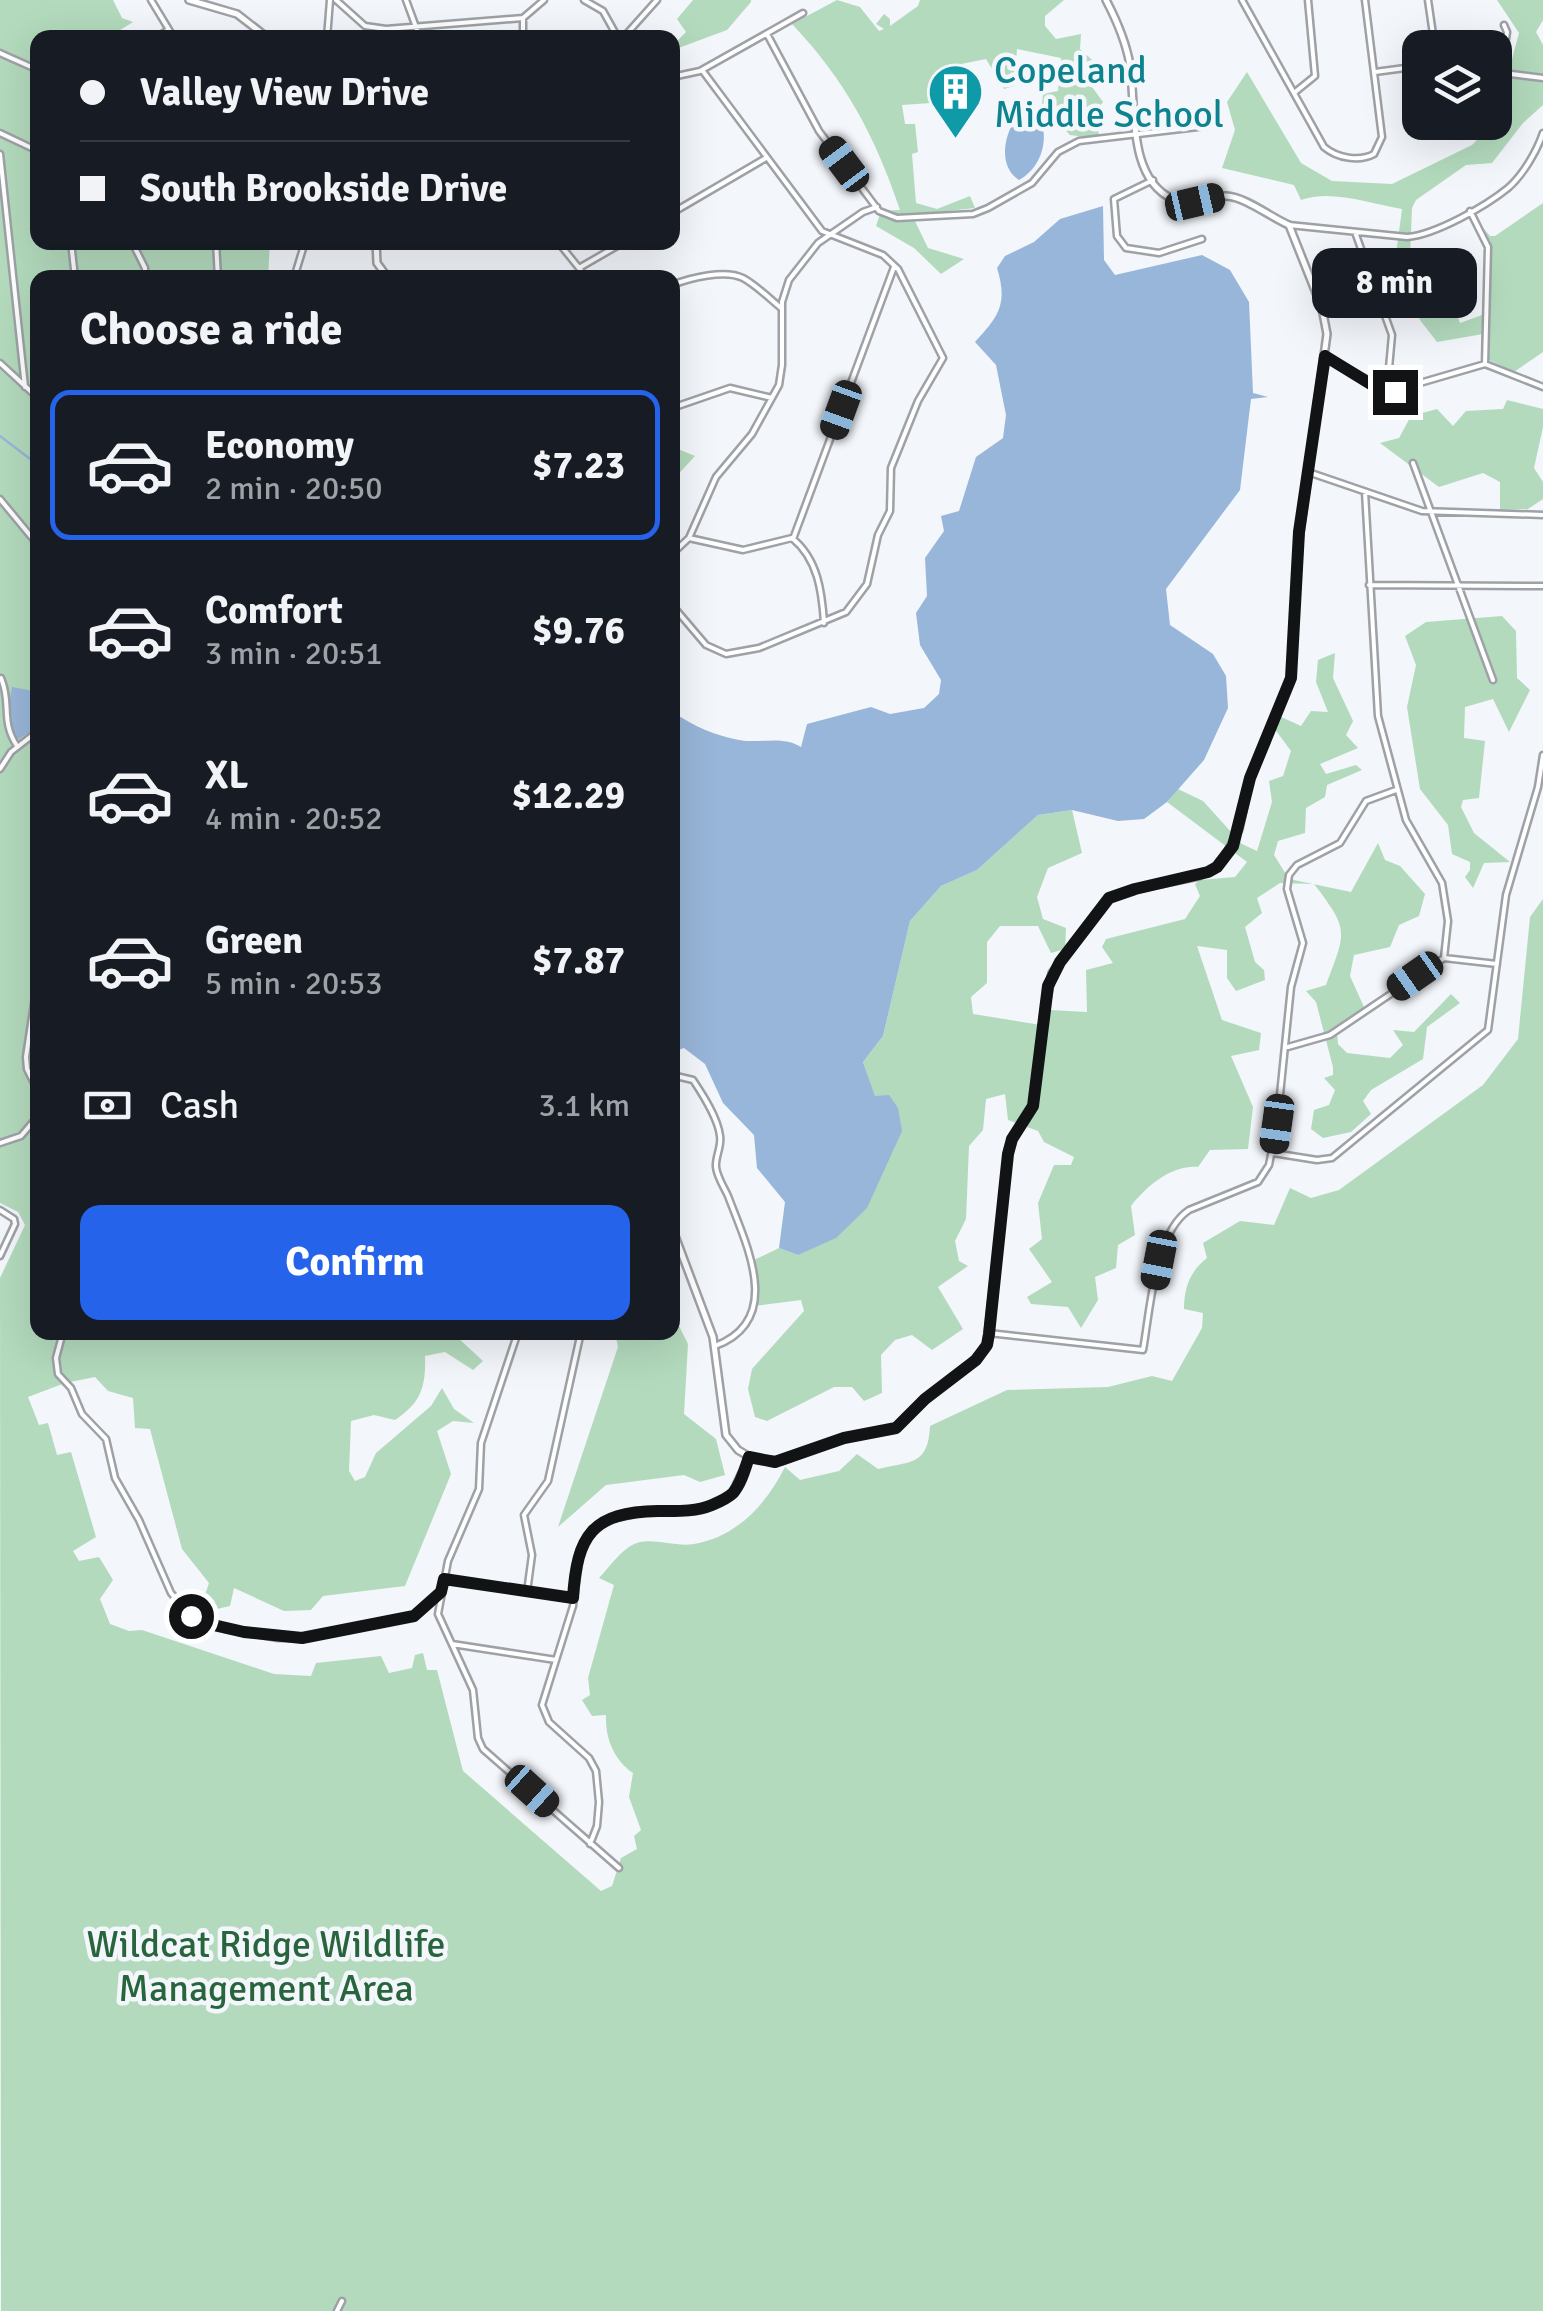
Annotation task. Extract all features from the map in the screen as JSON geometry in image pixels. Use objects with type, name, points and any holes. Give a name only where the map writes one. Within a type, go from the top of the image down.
[{"type":"street","points":[[151,0],[168,30]]},
{"type":"street","points":[[189,0],[237,14],[258,30]]},
{"type":"street","points":[[333,0],[365,26],[416,28],[523,18],[544,0]]},
{"type":"street","points":[[328,30],[333,0]]},
{"type":"street","points":[[406,0],[416,28]]},
{"type":"street","points":[[584,0],[598,5],[615,30]]},
{"type":"street","points":[[629,30],[657,0]]},
{"type":"street","points":[[1106,0],[1126,49],[1132,80],[1134,136],[1153,180],[1164,194],[1177,201],[1230,196],[1288,225],[1418,236],[1510,187],[1543,133]]},
{"type":"street","points":[[1242,0],[1324,148],[1340,156],[1366,158],[1377,149],[1382,137],[1365,0]]},
{"type":"street","points":[[1294,93],[1315,76],[1308,0]]},
{"type":"street","points":[[1428,0],[1432,30]]},
{"type":"street","points":[[680,75],[702,70],[803,14]]},
{"type":"street","points":[[523,18],[524,30]]},
{"type":"street","points":[[1504,25],[1506,30]]},
{"type":"street","points":[[766,34],[820,130],[877,207],[905,220],[973,214],[1004,201],[1032,184],[1058,152],[1079,141],[1206,126]]},
{"type":"street","points":[[0,53],[30,66]]},
{"type":"street","points":[[1375,72],[1402,68]]},
{"type":"street","points":[[680,614],[706,644],[726,654],[744,653],[846,612],[868,584],[876,542],[890,511],[891,468],[918,401],[943,358],[894,265],[883,256],[828,235],[702,70]]},
{"type":"street","points":[[1512,75],[1543,78]]},
{"type":"street","points":[[0,133],[30,147]]},
{"type":"street","points":[[0,154],[25,386]]},
{"type":"street","points":[[680,208],[766,158]]},
{"type":"street","points":[[1153,180],[1114,200],[1117,236],[1126,248],[1159,253],[1202,239]]},
{"type":"street","points":[[680,547],[690,538],[716,477],[746,442],[772,398],[782,373],[782,308],[789,280],[807,254],[828,235],[862,212],[877,207]]},
{"type":"street","points":[[1470,211],[1488,247],[1485,364]]},
{"type":"street","points":[[680,1250],[715,1346],[723,1426],[732,1444],[749,1457],[775,1462],[844,1438],[896,1428],[925,1399],[976,1360],[987,1345],[1008,1154],[1012,1139],[1033,1106],[1051,977],[1106,901],[1217,867],[1233,846],[1250,778],[1291,678],[1299,538],[1327,334],[1324,316],[1288,225]]},
{"type":"street","points":[[1355,232],[1392,335],[1387,392]]},
{"type":"street","points":[[564,250],[579,268],[610,250]]},
{"type":"street","points":[[794,539],[894,265]]},
{"type":"street","points":[[680,283],[734,275],[782,308]]},
{"type":"street","points":[[1325,356],[1387,392],[1485,364],[1543,387]]},
{"type":"street","points":[[0,363],[30,391]]},
{"type":"street","points":[[680,405],[730,388],[772,398]]},
{"type":"street","points":[[1413,463],[1493,680]]},
{"type":"street","points":[[1308,472],[1431,512],[1543,514]]},
{"type":"street","points":[[1365,492],[1378,716],[1410,830],[1442,883],[1448,921],[1444,958]]},
{"type":"street","points":[[0,499],[30,536]]},
{"type":"street","points":[[690,538],[743,550],[794,539],[814,566],[824,623]]},
{"type":"street","points":[[1370,586],[1543,586]]},
{"type":"street","points":[[1,678],[5,687],[4,726],[17,746]]},
{"type":"street","points":[[0,769],[17,746],[30,737]]},
{"type":"street","points":[[1272,1153],[1317,1160],[1332,1158],[1486,1033],[1491,1021],[1506,895],[1535,798],[1543,755]]},
{"type":"street","points":[[989,1334],[1142,1350],[1159,1260],[1174,1226],[1189,1210],[1258,1182],[1272,1153],[1290,987],[1303,938],[1287,889],[1289,875],[1296,865],[1340,843],[1366,801],[1396,790]]},
{"type":"street","points":[[1286,1048],[1330,1035],[1444,958],[1497,964]]},
{"type":"street","points":[[30,1024],[26,1047],[30,1075]]},
{"type":"street","points":[[680,1077],[694,1080],[721,1137],[716,1168],[756,1280],[754,1310],[748,1320],[728,1340],[715,1346]]},
{"type":"street","points":[[0,1143],[21,1136],[30,1125]]},
{"type":"street","points":[[0,1210],[15,1224],[0,1256]]},
{"type":"street","points":[[61,1340],[56,1358],[58,1374],[72,1388],[80,1410],[106,1439],[112,1472],[139,1520],[165,1582],[191,1616],[226,1629],[291,1638],[402,1620],[419,1614],[441,1592]]},
{"type":"street","points":[[515,1340],[481,1442],[479,1489],[444,1579],[439,1612],[474,1690],[478,1738],[483,1749],[618,1868]]},
{"type":"street","points":[[528,1592],[532,1554],[524,1520],[548,1481],[580,1340]]},
{"type":"street","points":[[590,1844],[597,1826],[599,1802],[596,1771],[589,1758],[548,1722],[542,1710],[573,1598],[576,1566],[597,1525],[633,1513],[694,1510],[712,1504],[732,1495],[749,1457]]},
{"type":"street","points":[[444,1579],[573,1598]]},
{"type":"street","points":[[426,1606],[439,1612]]},
{"type":"street","points":[[452,1644],[556,1660]]},
{"type":"street","points":[[336,2311],[342,2301]]},
{"type":"green space","name":"Wildcat Ridge Wildlife Management Area","points":[[0,0],[113,0],[122,18],[133,22],[120,30],[30,30],[30,250],[270,250],[268,270],[30,270],[30,1340],[460,1340],[483,1361],[473,1370],[445,1352],[425,1356],[420,1393],[404,1414],[395,1420],[374,1415],[351,1421],[349,1471],[355,1481],[365,1477],[376,1453],[431,1406],[442,1388],[454,1409],[474,1423],[453,1421],[437,1431],[451,1474],[405,1586],[323,1596],[311,1610],[284,1611],[234,1588],[230,1606],[199,1613],[209,1583],[182,1549],[150,1429],[135,1428],[133,1398],[108,1391],[95,1377],[28,1397],[39,1425],[48,1423],[57,1455],[71,1452],[96,1537],[73,1551],[79,1561],[99,1557],[113,1580],[100,1599],[110,1624],[129,1631],[142,1630],[274,1674],[311,1676],[316,1663],[381,1656],[389,1673],[412,1668],[415,1655],[423,1653],[427,1670],[437,1670],[463,1771],[601,1891],[612,1886],[621,1858],[637,1849],[634,1836],[641,1830],[629,1797],[633,1773],[612,1748],[606,1715],[592,1716],[582,1700],[590,1695],[588,1678],[614,1585],[599,1578],[617,1557],[640,1542],[687,1545],[724,1534],[760,1505],[785,1467],[800,1480],[839,1471],[857,1454],[878,1469],[916,1460],[926,1448],[930,1426],[1007,1390],[1108,1387],[1152,1376],[1172,1381],[1202,1328],[1203,1313],[1184,1309],[1189,1280],[1207,1258],[1203,1243],[1240,1221],[1274,1225],[1290,1188],[1311,1198],[1339,1190],[1483,1085],[1518,1039],[1530,917],[1543,899],[1543,2311],[1,2311],[0,1278],[25,1225],[18,1212],[0,1203]]},
{"type":"green space","points":[[693,0],[751,0],[727,30],[680,47],[680,38],[686,32],[677,19]]},
{"type":"green space","points":[[837,0],[860,7],[879,31],[884,29],[876,24],[884,14],[890,19],[890,26],[918,6],[920,0],[1064,0],[1045,16],[1045,26],[1056,39],[1081,34],[1080,49],[1100,67],[1090,84],[1103,102],[1093,117],[1101,139],[1070,135],[1042,105],[1043,94],[1058,91],[1061,58],[1017,49],[1014,86],[1004,89],[986,59],[951,66],[930,94],[931,103],[902,105],[905,124],[915,124],[918,152],[912,154],[916,203],[937,209],[970,196],[975,208],[912,215],[928,248],[964,259],[941,274],[914,248],[876,226],[881,211],[900,210],[880,158],[843,88],[792,24]]},
{"type":"green space","points":[[1497,0],[1543,0],[1543,20],[1536,32],[1543,45],[1543,105],[1512,137],[1512,59],[1519,33]]},
{"type":"green space","points":[[1247,72],[1301,163],[1332,181],[1392,184],[1477,140],[1510,140],[1492,163],[1466,165],[1416,200],[1412,208],[1410,257],[1439,274],[1460,323],[1482,315],[1483,334],[1437,342],[1420,320],[1395,262],[1402,209],[1338,197],[1301,200],[1294,185],[1222,168],[1235,130],[1227,102]]},
{"type":"green space","points":[[1543,203],[1543,352],[1514,372],[1489,360],[1490,242],[1484,229],[1495,236]]},
{"type":"green space","points":[[1507,400],[1543,409],[1534,468],[1543,482],[1543,499],[1528,509],[1500,510],[1500,482],[1483,473],[1439,487],[1380,443],[1399,438],[1411,416],[1437,409],[1453,426],[1466,411],[1503,409]]},
{"type":"green space","points":[[680,450],[695,456],[680,472]]},
{"type":"green space","points":[[1502,616],[1516,631],[1517,678],[1530,690],[1509,732],[1493,699],[1465,707],[1464,738],[1485,741],[1479,798],[1463,800],[1461,807],[1474,833],[1510,862],[1484,863],[1473,888],[1465,877],[1470,862],[1452,854],[1448,825],[1420,789],[1407,707],[1416,665],[1405,636],[1426,622]]},
{"type":"green space","points":[[1335,653],[1333,678],[1353,721],[1346,735],[1358,748],[1320,764],[1326,774],[1356,765],[1362,770],[1327,785],[1325,797],[1306,808],[1305,833],[1278,841],[1274,855],[1289,879],[1313,884],[1280,883],[1257,898],[1262,913],[1245,927],[1255,962],[1264,970],[1265,980],[1236,991],[1227,978],[1227,950],[1197,946],[1222,1020],[1261,1033],[1259,1050],[1231,1056],[1253,1107],[1248,1149],[1210,1150],[1198,1167],[1169,1173],[1137,1198],[1131,1206],[1135,1235],[1118,1245],[1116,1268],[1095,1277],[1098,1300],[1081,1328],[1068,1307],[1031,1304],[1027,1297],[1052,1282],[1029,1249],[1042,1239],[1038,1203],[1054,1165],[1071,1165],[1074,1157],[1044,1142],[1038,1131],[1008,1120],[1005,1094],[986,1099],[983,1130],[969,1146],[966,1219],[955,1241],[959,1261],[968,1266],[938,1287],[963,1329],[932,1350],[912,1335],[895,1340],[881,1355],[882,1393],[864,1401],[852,1387],[834,1387],[767,1421],[755,1417],[748,1389],[752,1369],[804,1311],[801,1300],[755,1306],[750,1262],[779,1248],[798,1255],[875,1097],[863,1062],[883,1036],[910,921],[941,886],[977,870],[1038,815],[1072,810],[1082,853],[1048,868],[1037,897],[1043,919],[1066,928],[1065,949],[1051,953],[1038,926],[1000,926],[987,942],[987,983],[971,997],[973,1014],[1041,1025],[1050,1010],[1087,1012],[1086,970],[1113,963],[1102,947],[1106,939],[1185,919],[1200,896],[1195,884],[1200,880],[1235,877],[1247,862],[1167,802],[1178,789],[1203,801],[1242,844],[1257,851],[1272,802],[1269,781],[1283,776],[1291,751],[1274,728],[1279,716],[1301,726],[1311,711],[1328,712],[1316,682],[1318,660]]},
{"type":"green space","points":[[1378,843],[1385,860],[1400,866],[1425,894],[1419,916],[1399,925],[1390,947],[1354,955],[1350,976],[1364,1007],[1337,1032],[1338,1044],[1347,1053],[1390,1058],[1403,1045],[1393,1030],[1414,1032],[1451,994],[1460,1003],[1427,1027],[1423,1059],[1371,1090],[1363,1101],[1371,1114],[1351,1132],[1323,1138],[1311,1129],[1314,1110],[1329,1105],[1335,1090],[1324,1078],[1333,1075],[1333,1067],[1316,1002],[1306,991],[1326,985],[1341,932],[1334,912],[1314,884],[1351,892]]},
{"type":"green space","points":[[680,1328],[688,1344],[684,1414],[716,1439],[725,1475],[700,1482],[684,1475],[606,1485],[558,1527],[618,1347],[616,1340],[680,1340]]},
{"type":"water","points":[[1031,115],[1042,123],[1043,148],[1032,170],[1019,180],[1008,168],[1006,143],[1015,120]]},
{"type":"water","points":[[1103,206],[1104,260],[1115,275],[1202,255],[1230,270],[1249,302],[1253,393],[1268,397],[1251,399],[1240,490],[1166,589],[1170,625],[1213,654],[1226,676],[1228,708],[1204,760],[1167,802],[1144,819],[1118,821],[1072,810],[1038,815],[977,870],[941,886],[910,921],[883,1036],[863,1062],[875,1096],[889,1095],[898,1108],[902,1131],[867,1208],[836,1238],[798,1255],[779,1248],[785,1202],[757,1168],[754,1135],[723,1103],[705,1064],[684,1048],[680,1049],[680,717],[730,738],[786,741],[801,747],[807,724],[871,707],[890,714],[924,708],[939,694],[941,680],[920,645],[916,613],[927,596],[925,558],[944,531],[941,516],[959,511],[976,457],[1003,438],[1006,415],[996,365],[975,342],[999,309],[1002,291],[997,268],[1005,256],[1034,242],[1060,219]]},
{"type":"water","points":[[12,687],[30,690],[30,732],[19,739],[12,736],[6,724]]},
{"type":"waterway","points":[[0,436],[30,459]]},
{"type":"place","name":"Copeland Middle School","points":[[955,141]]},
{"type":"route","points":[[191,1616],[226,1629],[302,1638],[386,1624],[419,1614],[441,1592],[444,1579],[573,1598],[576,1566],[597,1525],[633,1513],[702,1509],[732,1495],[749,1457],[775,1462],[844,1438],[896,1428],[925,1399],[976,1360],[987,1345],[989,1334],[1008,1154],[1012,1139],[1033,1106],[1052,973],[1106,901],[1135,889],[1208,872],[1217,867],[1233,846],[1246,789],[1291,678],[1299,532],[1325,356],[1382,391],[1395,392]]}]
